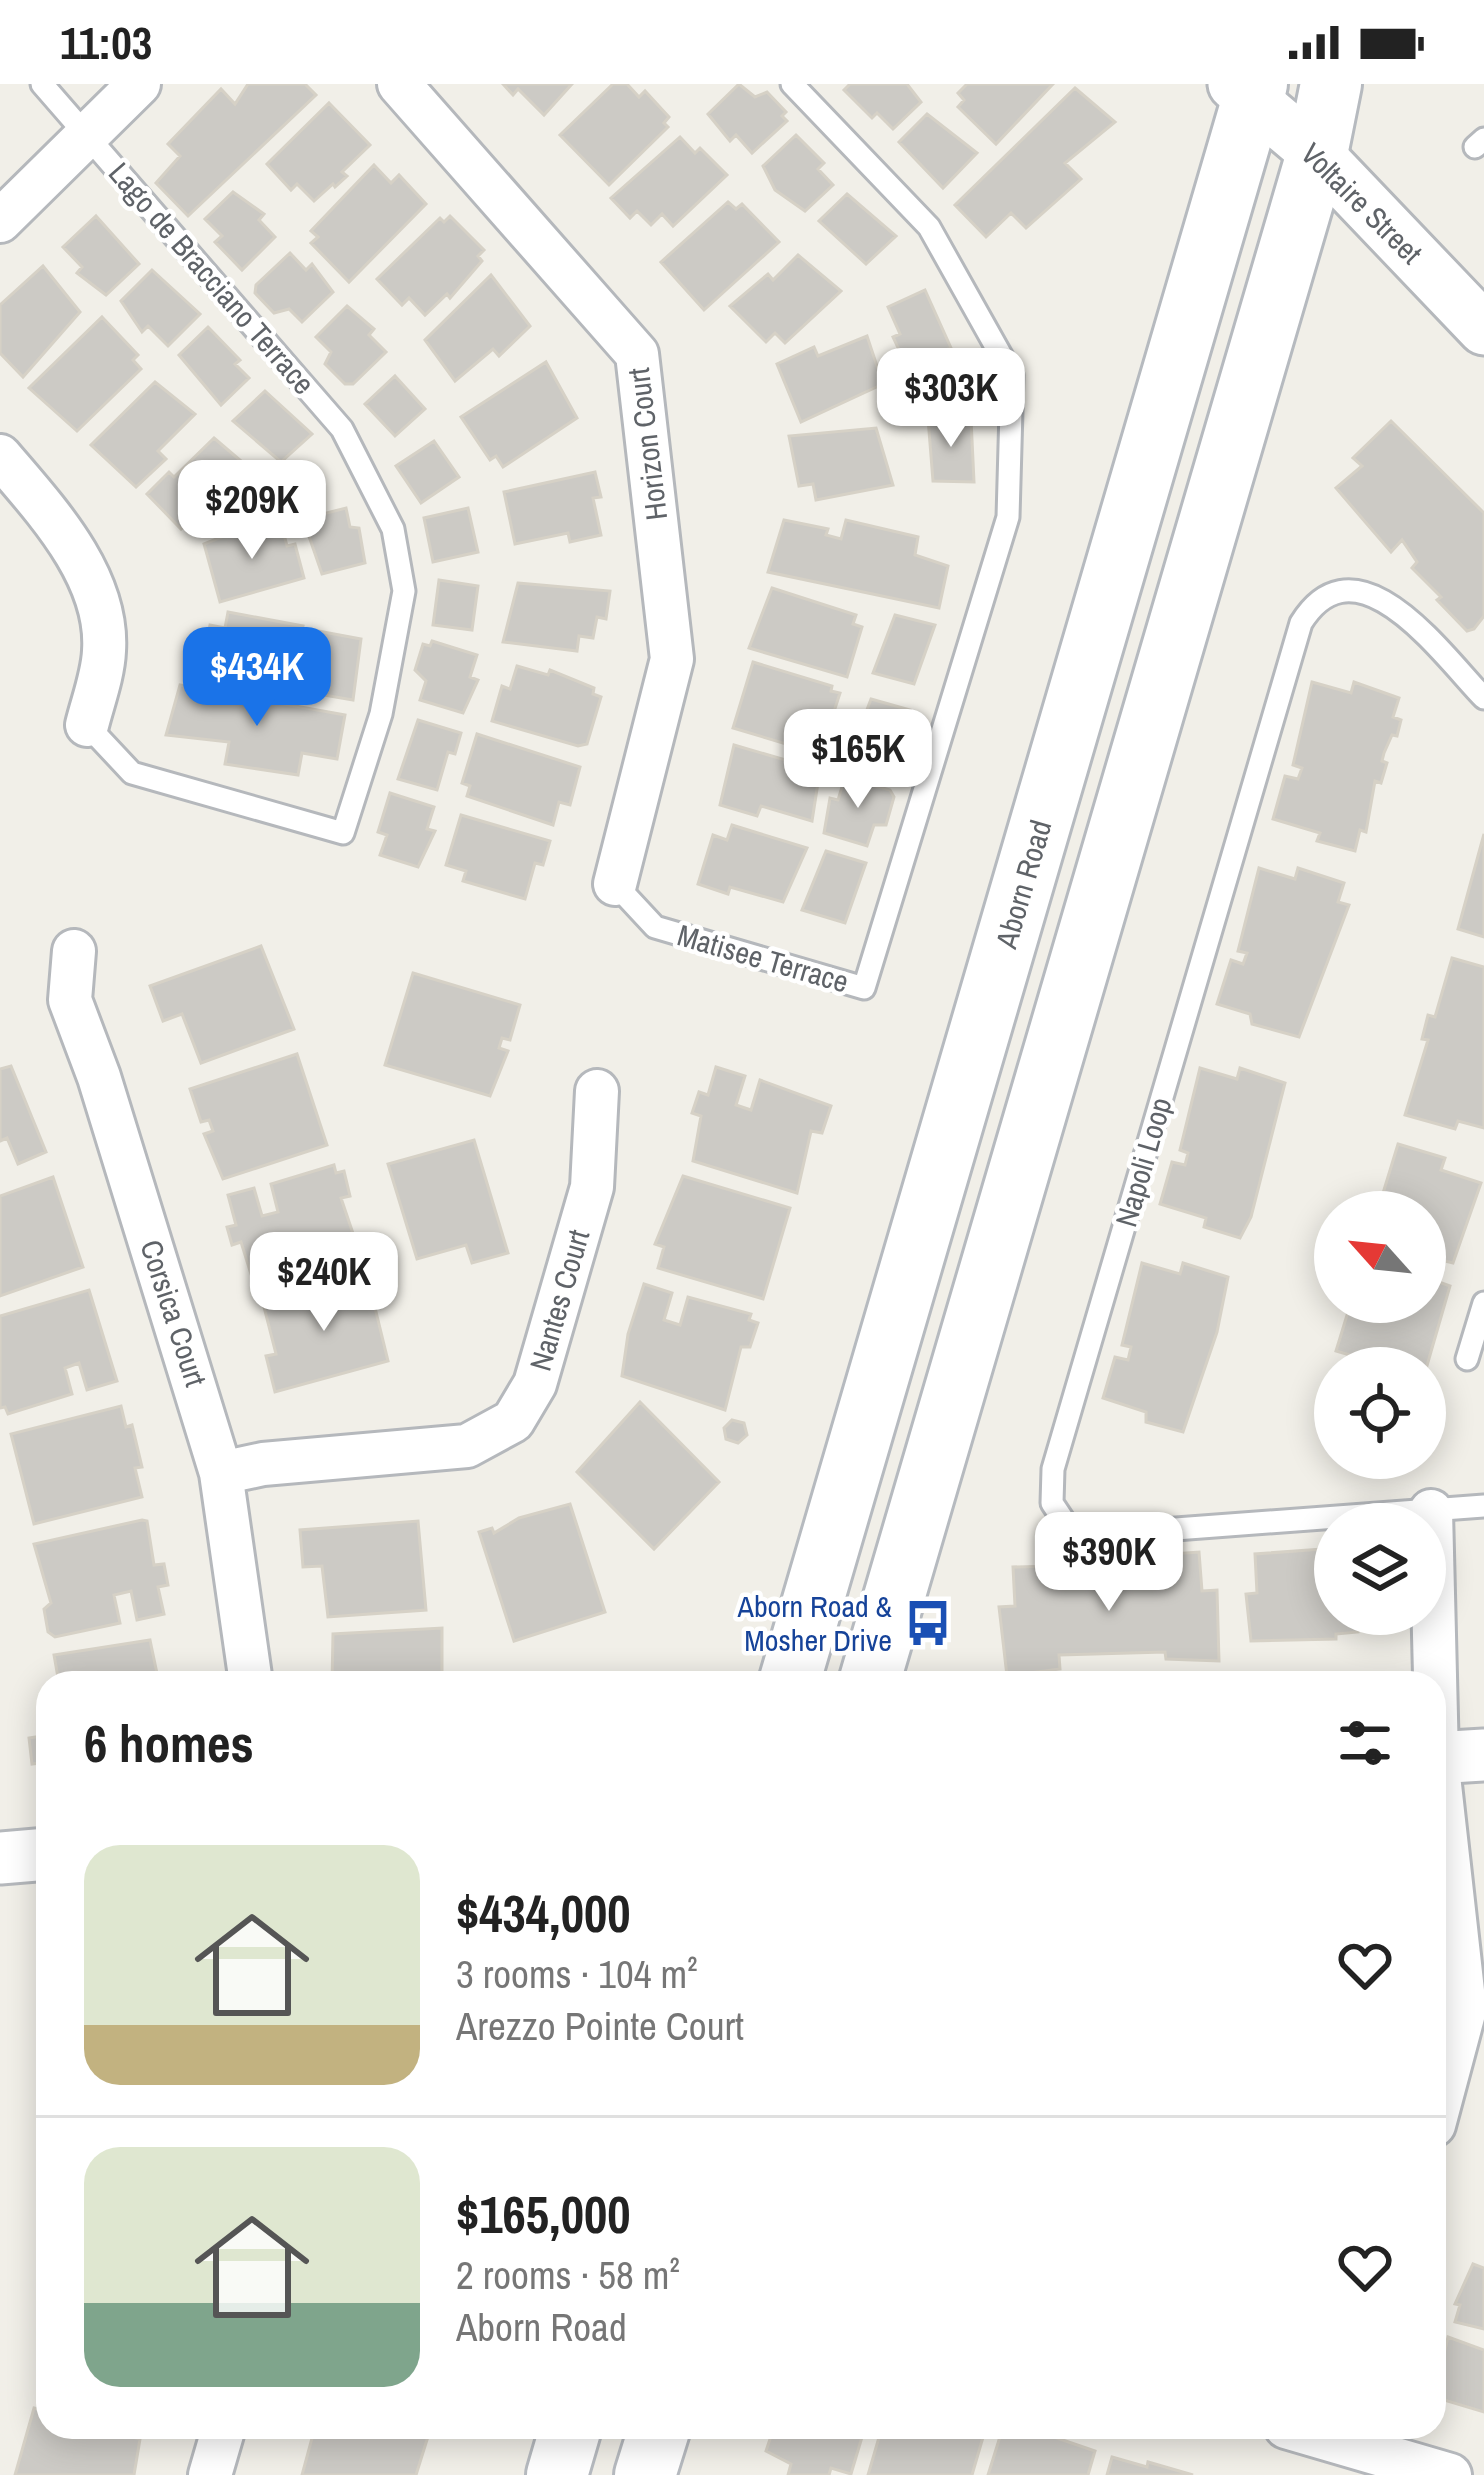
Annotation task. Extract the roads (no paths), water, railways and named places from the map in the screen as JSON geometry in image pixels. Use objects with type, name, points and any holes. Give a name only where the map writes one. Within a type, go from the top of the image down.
[{"type":"main road","points":[[878,1671],[1317,154],[1330,84]]},
{"type":"main road","name":"Aborn Road","points":[[792,1671],[1247,90]]},
{"type":"main road","points":[[557,2475],[568,2439]]},
{"type":"main road","points":[[646,2475],[656,2439]]},
{"type":"street","points":[[0,221],[139,84]]},
{"type":"street","name":"Horizon Court","points":[[399,84],[637,354],[672,658],[615,884]]},
{"type":"street","name":"Voltaire Street","points":[[1247,90],[1317,154],[1484,329]]},
{"type":"street","points":[[0,456],[58,524],[88,574],[105,649],[87,725]]},
{"type":"street","name":"Corsica Court","points":[[74,951],[70,1000],[106,1099],[221,1473],[249,1671]]},
{"type":"street","name":"Nantes Court","points":[[221,1473],[263,1464],[467,1446],[514,1421],[535,1384],[592,1187],[597,1091]]},
{"type":"street","points":[[1442,1635],[1445,1671]]},
{"type":"street","points":[[1446,1687],[1461,2010],[1446,2074]]},
{"type":"street","points":[[0,1858],[36,1855]]},
{"type":"street","points":[[209,2475],[220,2439]]},
{"type":"street","points":[[1359,2439],[1450,2475]]},
{"type":"lane","points":[[42,84],[89,133]]},
{"type":"lane","name":"Matisee Terrace","points":[[615,884],[655,927],[864,988],[1008,517],[1012,376],[929,227],[792,84]]},
{"type":"lane","name":"Lago de Bracciano Terrace","points":[[87,725],[132,772],[343,833],[381,714],[404,591],[393,529],[342,429],[89,133]]},
{"type":"lane","name":"Napoli Loop","points":[[1314,1519],[1109,1534],[1068,1526],[1052,1503],[1053,1468],[1301,623],[1310,609],[1333,595],[1358,591],[1386,598],[1484,698]]},
{"type":"lane","points":[[1467,1359],[1484,1303]]},
{"type":"lane","name":"Napoli Loop","points":[[1446,1510],[1484,1506]]},
{"type":"place","name":"Aborn Road & Mosher Drive","points":[[928,1623]]}]
